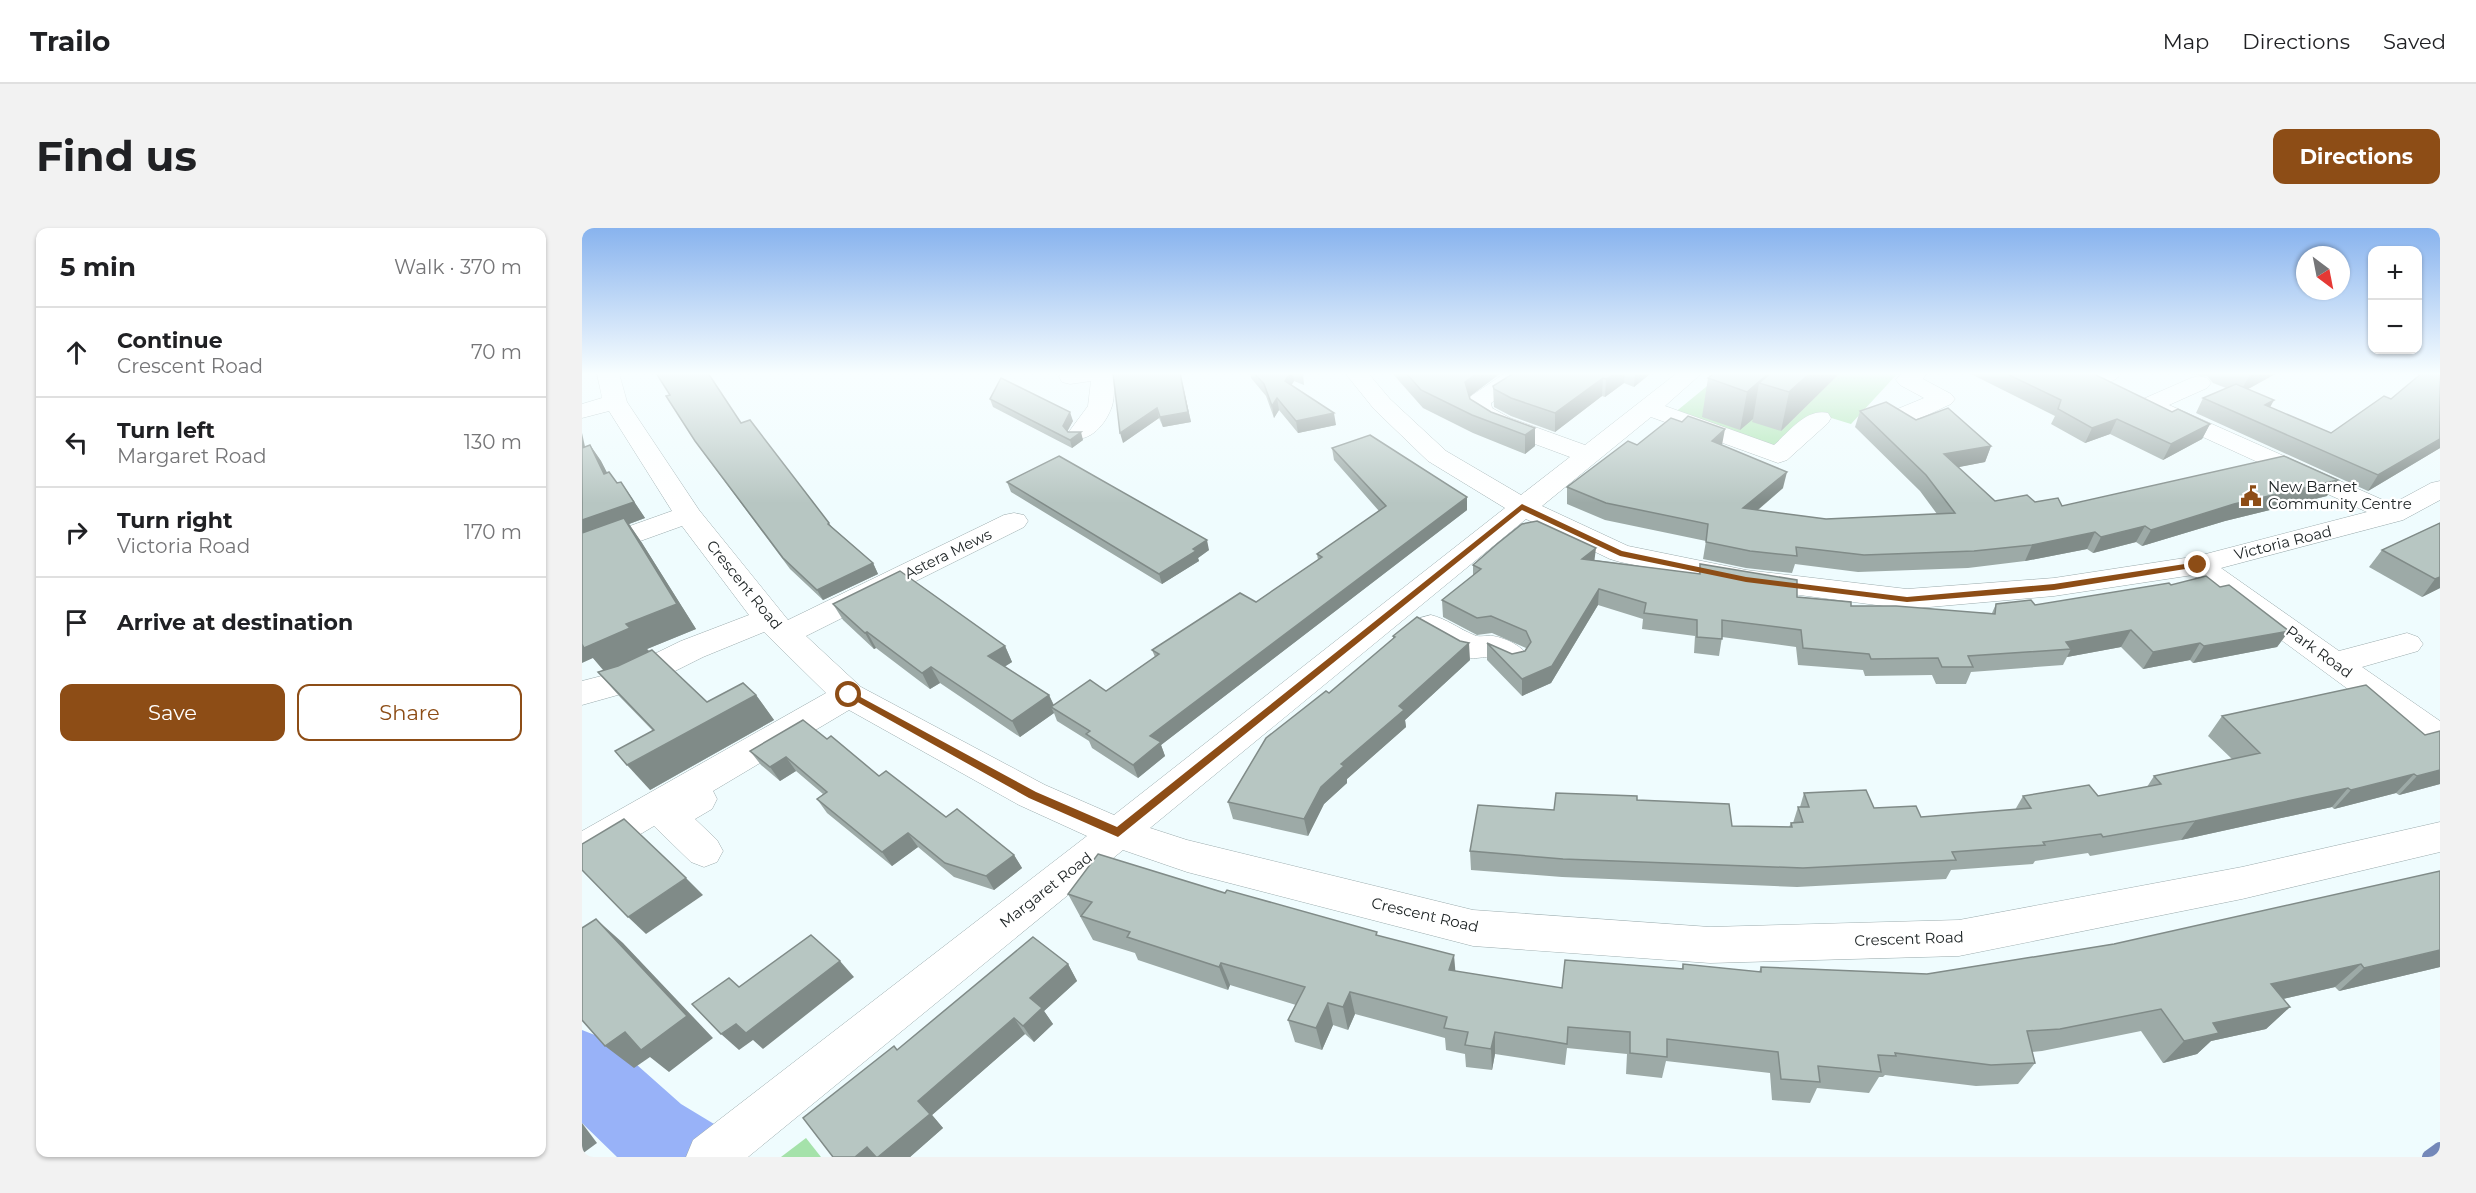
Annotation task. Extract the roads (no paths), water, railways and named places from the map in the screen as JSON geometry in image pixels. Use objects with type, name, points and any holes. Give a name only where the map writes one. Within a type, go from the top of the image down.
[{"type":"street","name":"Crescent Road","points":[[629,416],[688,515],[776,627],[855,699],[1032,795],[1118,833],[1188,856],[1473,928],[1710,945],[1959,938],[2242,883],[2440,837]]},
{"type":"street","points":[[1080,433],[1103,416]]},
{"type":"street","name":"Victoria Road","points":[[1395,416],[1437,456],[1522,507],[1620,553],[1746,579],[1907,599],[2054,587],[2198,565],[2393,514],[2440,489]]},
{"type":"street","points":[[1489,416],[1501,423],[1588,455]]},
{"type":"street","name":"Margaret Road","points":[[710,1157],[1637,416]]},
{"type":"street","points":[[1670,416],[1778,455],[1819,418]]},
{"type":"street","points":[[2180,416],[2393,514]]},
{"type":"street","points":[[582,553],[688,515]]},
{"type":"street","name":"Astera Mews","points":[[582,693],[627,681],[692,649],[776,627],[1014,521]]},
{"type":"street","name":"Park Road","points":[[2198,565],[2440,739]]},
{"type":"street","points":[[1399,608],[1473,648],[1491,646],[1513,657]]},
{"type":"street","points":[[2334,663],[2407,644]]},
{"type":"street","points":[[582,850],[855,699]]},
{"type":"street","points":[[704,851],[668,817],[855,699]]},
{"type":"waterway","points":[[582,1068],[652,1133],[689,1157]]},
{"type":"waterway","points":[[2429,1157],[2440,1149]]},
{"type":"place","name":"New Barnet Community Centre","points":[[2251,496]]}]
